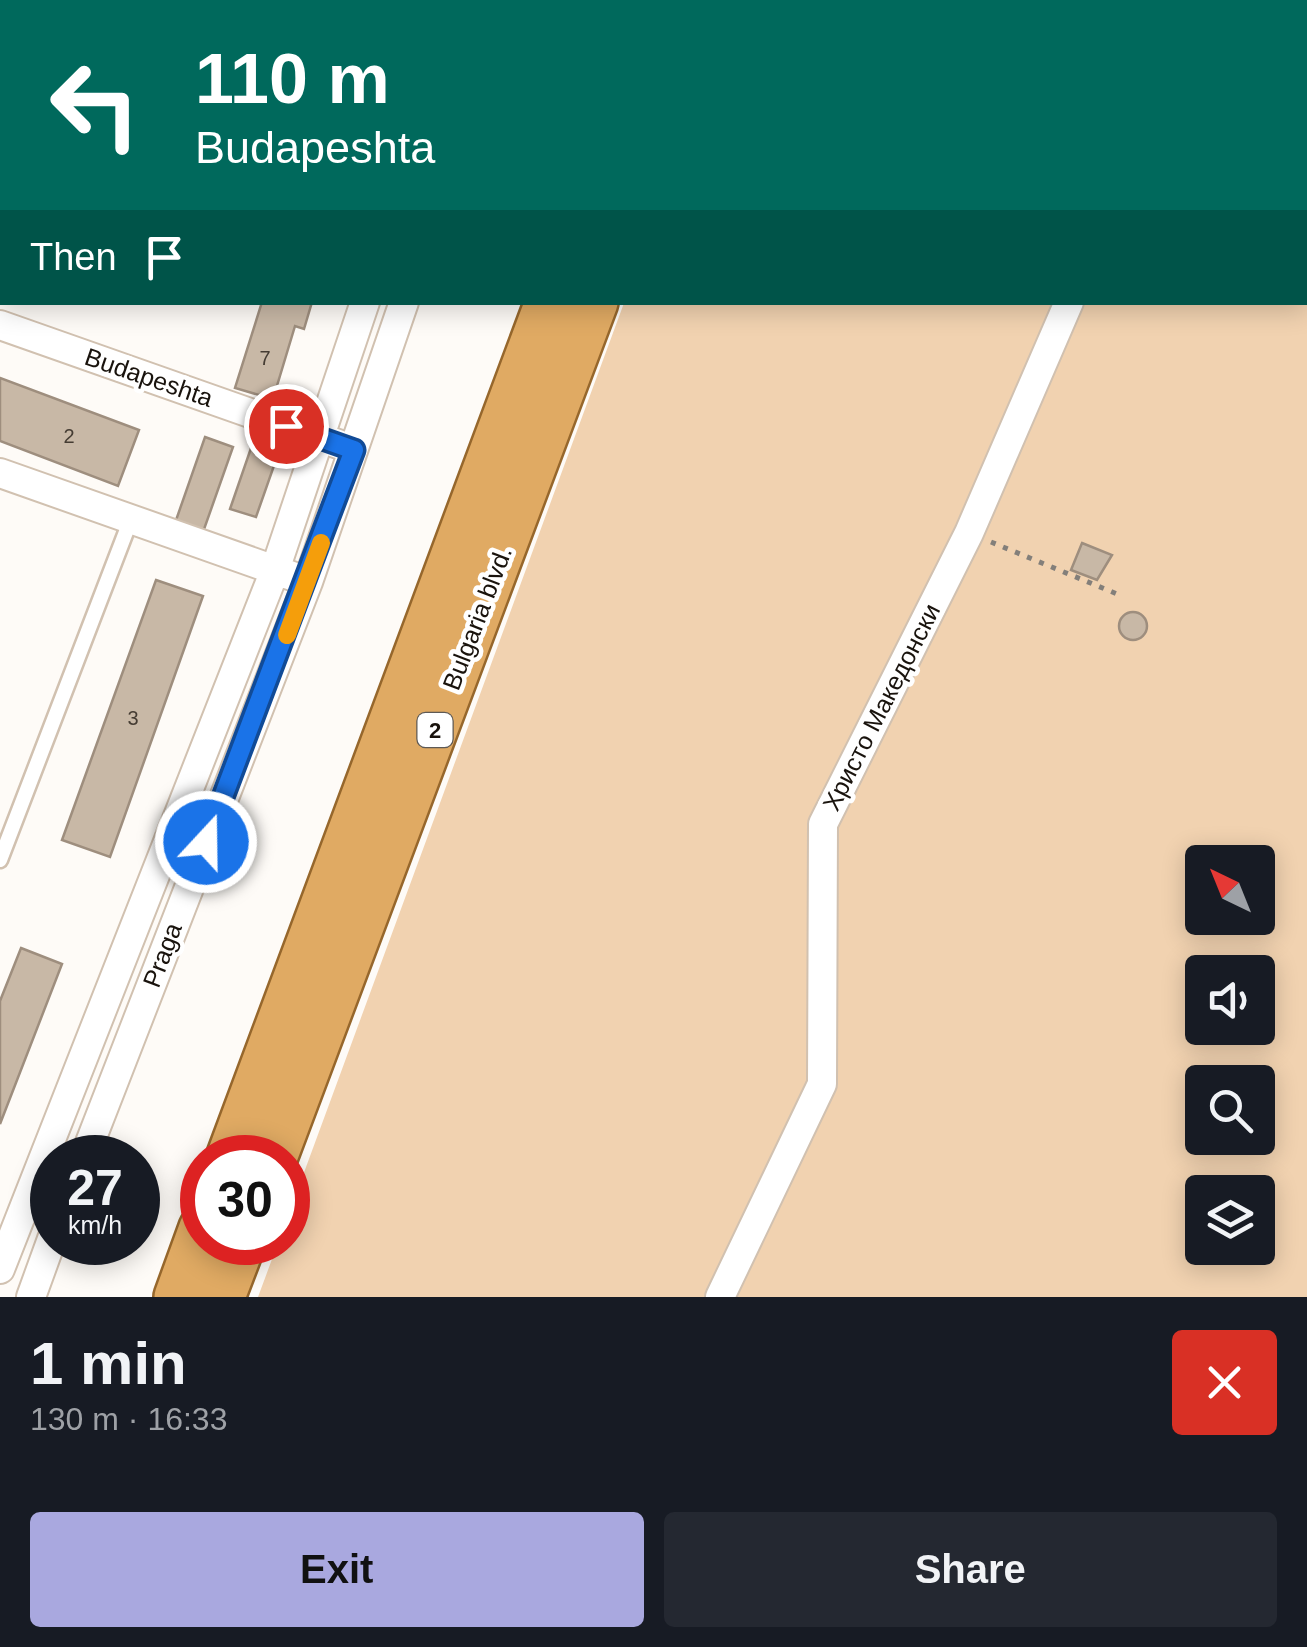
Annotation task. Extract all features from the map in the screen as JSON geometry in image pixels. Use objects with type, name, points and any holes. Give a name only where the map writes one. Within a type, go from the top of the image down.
[{"type":"highway","name":"Bulgaria blvd.","points":[[238,1135],[547,305]]},
{"type":"highway","name":"Bulgaria blvd.","points":[[283,1135],[594,305]]},
{"type":"highway","points":[[176,1297],[188,1265]]},
{"type":"highway","points":[[222,1297],[234,1265]]},
{"type":"street","points":[[0,1269],[275,570],[364,305]]},
{"type":"street","name":"Praga","points":[[93,1135],[308,582],[403,305]]},
{"type":"street","name":"Христо Македонски","points":[[720,1297],[822,1084],[823,824],[970,533],[1069,305]]},
{"type":"street","name":"Budapeshta","points":[[0,324],[354,450]]},
{"type":"street","points":[[0,473],[308,582]]},
{"type":"street","points":[[30,1297],[42,1265]]},
{"type":"lane","points":[[0,860],[131,519]]},
{"type":"path","points":[[970,533],[1122,596]]},
{"type":"shaded area","points":[[623,305],[1307,305],[1307,1297],[258,1297],[270,1265],[310,1265],[310,1156]]},
{"type":"building","points":[[261,305],[311,305],[304,329],[295,326],[273,399],[235,388]]},
{"type":"building","points":[[0,378],[139,430],[118,486],[0,441]]},
{"type":"building","points":[[205,437],[233,447],[202,535],[174,526]]},
{"type":"building","points":[[251,448],[277,457],[256,517],[230,509]]},
{"type":"building","points":[[1082,543],[1112,555],[1097,580],[1071,570]]},
{"type":"building","points":[[156,580],[203,596],[110,857],[62,840]]},
{"type":"building","points":[[1133,612],[1143,616],[1147,626],[1143,636],[1133,640],[1123,636],[1119,626],[1123,616]]},
{"type":"building","points":[[21,948],[62,964],[0,1124],[0,1001]]},
{"type":"slow traffic","points":[[287,635],[321,543]]},
{"type":"route","points":[[206,842],[308,582],[354,450],[286,426]]}]
